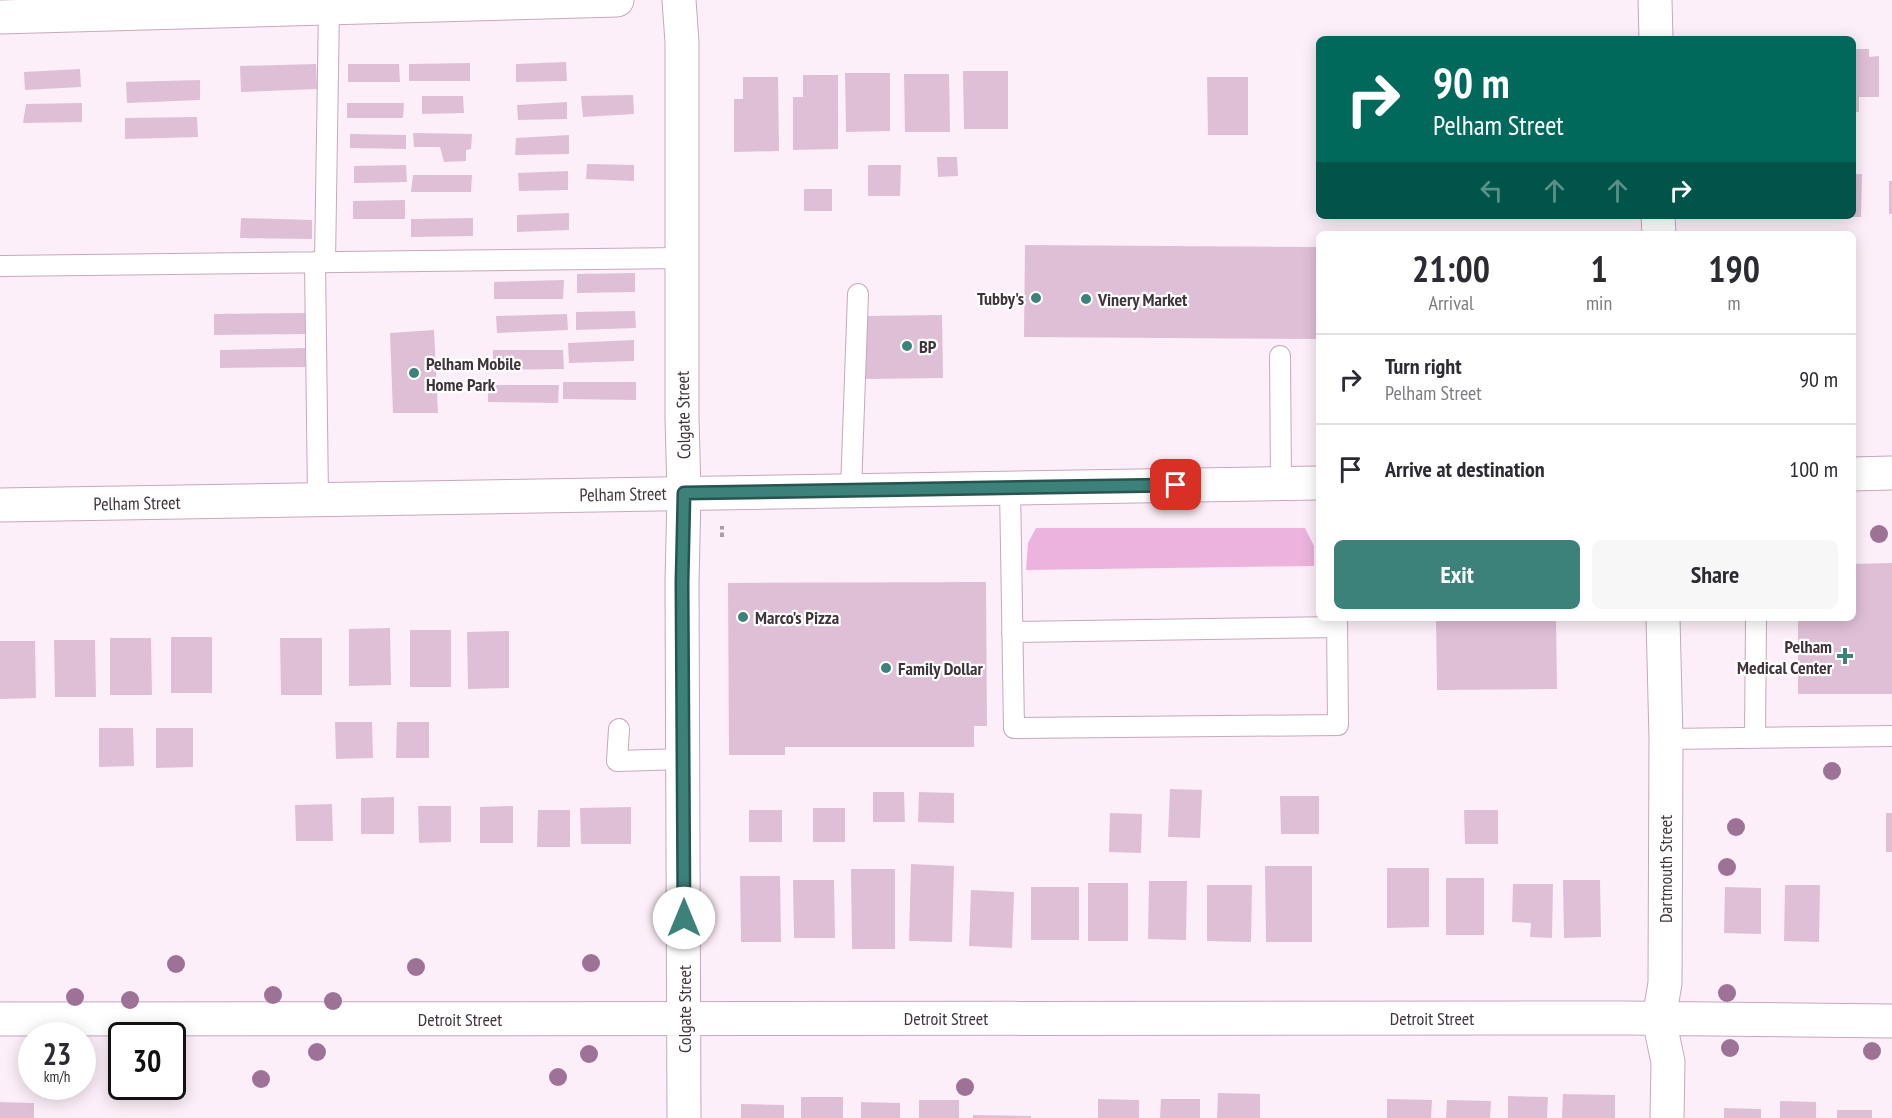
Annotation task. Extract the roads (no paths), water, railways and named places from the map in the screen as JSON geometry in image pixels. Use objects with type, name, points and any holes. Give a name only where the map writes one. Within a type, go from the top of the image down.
[{"type":"street","points":[[0,18],[617,0]]},
{"type":"street","name":"Colgate Street","points":[[679,0],[682,42],[684,1118]]},
{"type":"street","points":[[1655,0],[1656,36]]},
{"type":"street","points":[[1856,474],[1892,473]]},
{"type":"street","name":"Pelham Street","points":[[0,505],[1316,483]]},
{"type":"street","name":"Dartmouth Street","points":[[1663,621],[1666,739],[1665,982],[1659,1019],[1668,1062],[1667,1118]]},
{"type":"street","name":"Detroit Street","points":[[0,1019],[633,1019],[684,1017],[1892,1021]]},
{"type":"lane","points":[[318,499],[320,262],[329,8]]},
{"type":"lane","points":[[0,266],[682,258]]},
{"type":"lane","points":[[851,490],[858,294]]},
{"type":"lane","points":[[1280,356],[1281,484]]},
{"type":"lane","points":[[1010,488],[1012,632],[1014,728],[1338,725],[1337,622],[1012,632]]},
{"type":"lane","points":[[1755,737],[1756,621]]},
{"type":"lane","points":[[619,729],[617,761],[683,759]]},
{"type":"lane","points":[[1666,739],[1892,736]]},
{"type":"place","name":"Tubby's","points":[[1036,298]]},
{"type":"place","name":"Vinery Market","points":[[1086,299]]},
{"type":"place","name":"BP","points":[[907,346]]},
{"type":"place","name":"Pelham Mobile Home Park","points":[[414,373]]},
{"type":"place","name":"Marco's Pizza","points":[[743,617]]},
{"type":"place","name":"Pelham Medical Center","points":[[1845,656]]},
{"type":"place","name":"Family Dollar","points":[[886,668]]}]
